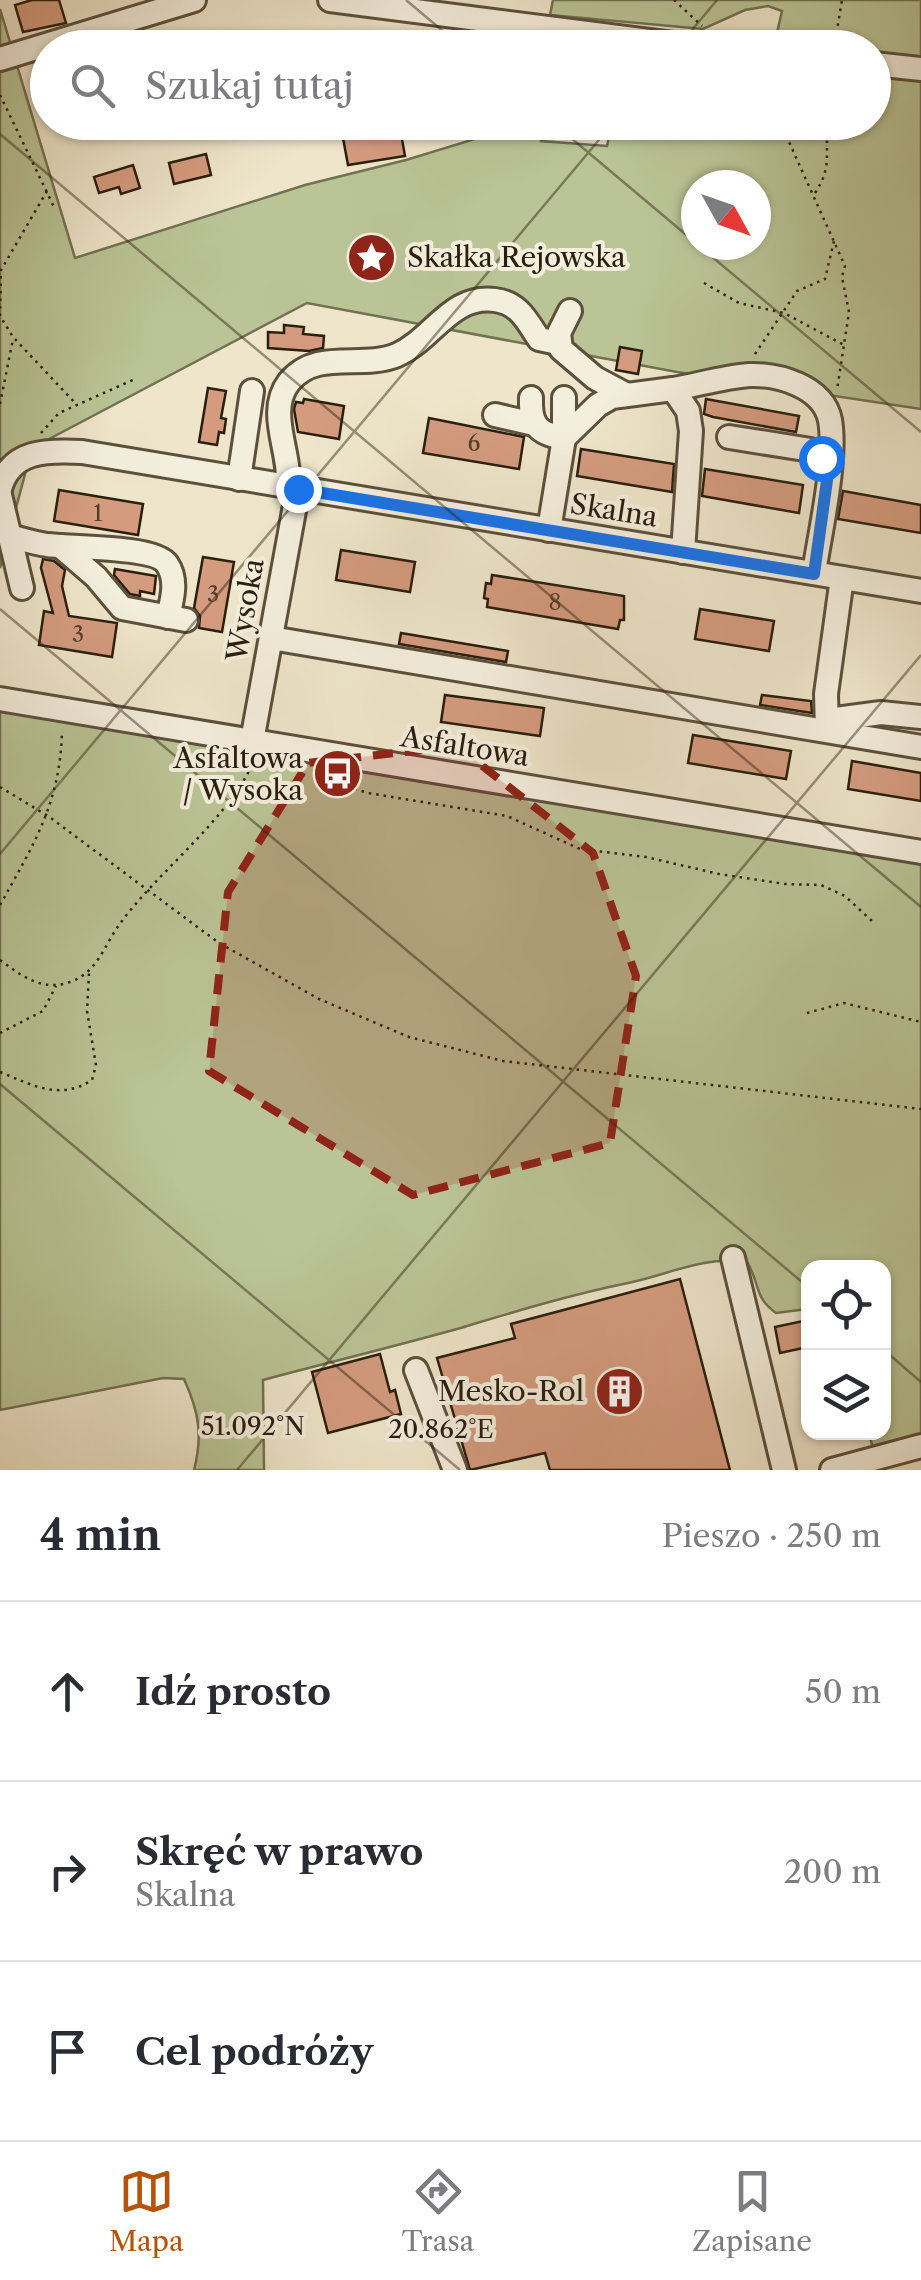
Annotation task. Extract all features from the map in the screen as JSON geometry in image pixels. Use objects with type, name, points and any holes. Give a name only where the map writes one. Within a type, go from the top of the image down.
[{"type":"street","points":[[95,30],[194,0]]},
{"type":"street","points":[[330,0],[626,30]]},
{"type":"street","points":[[0,59],[30,50]]},
{"type":"street","points":[[891,66],[921,69]]},
{"type":"street","name":"Wysoka","points":[[254,749],[292,488],[278,428],[289,382],[316,363],[367,362],[395,356],[422,340],[451,312],[476,300],[493,300],[514,306],[525,316],[538,339],[558,343],[581,368],[625,394]]},
{"type":"street","points":[[558,343],[570,311]]},
{"type":"street","points":[[564,438],[598,405],[625,394],[764,376],[805,388],[830,421],[829,466],[814,574]]},
{"type":"street","points":[[595,378],[598,405]]},
{"type":"street","points":[[673,389],[688,411],[691,431],[683,552]]},
{"type":"street","points":[[240,479],[252,391]]},
{"type":"street","points":[[531,398],[534,424]]},
{"type":"street","points":[[549,530],[564,438],[564,398]]},
{"type":"street","points":[[495,415],[534,424],[544,433],[564,438]]},
{"type":"street","points":[[729,437],[811,450],[829,466]]},
{"type":"street","name":"Skalna","points":[[24,459],[58,450],[82,452],[921,591]]},
{"type":"street","points":[[22,588],[0,492],[4,473],[24,459]]},
{"type":"street","points":[[9,536],[60,546],[142,553],[166,562],[177,618],[122,608],[60,546]]},
{"type":"street","points":[[98,580],[102,550]]},
{"type":"street","points":[[828,725],[826,694],[842,578]]},
{"type":"street","points":[[271,638],[794,727],[828,725],[880,714],[921,717]]},
{"type":"street","name":"Asfaltowa","points":[[0,699],[254,749],[921,852]]},
{"type":"street","points":[[828,725],[921,747]]},
{"type":"street","points":[[733,1258],[784,1470]]},
{"type":"street","points":[[416,1370],[455,1470]]},
{"type":"street","points":[[832,1470],[921,1446]]},
{"type":"path","points":[[674,0],[698,30]]},
{"type":"path","points":[[837,30],[842,0]]},
{"type":"path","points":[[0,95],[54,207]]},
{"type":"path","points":[[786,140],[844,266],[842,277],[849,312],[830,421]]},
{"type":"path","points":[[814,194],[828,168],[825,140]]},
{"type":"path","points":[[47,191],[0,271],[0,316],[13,337],[76,406]]},
{"type":"path","points":[[728,379],[754,355],[802,286],[825,278],[834,240]]},
{"type":"path","points":[[704,283],[738,303],[784,313],[845,346]]},
{"type":"path","points":[[0,404],[13,337]]},
{"type":"path","points":[[24,459],[37,436],[59,413],[135,378]]},
{"type":"path","points":[[0,905],[48,816],[59,780],[62,726]]},
{"type":"path","points":[[0,1072],[58,1092],[76,1090],[92,1080],[96,1065],[88,1011],[89,973],[122,920],[246,778],[254,749]]},
{"type":"path","points":[[325,769],[350,788],[387,798],[507,816],[580,849],[646,858],[708,873],[820,885],[845,896],[874,922]]},
{"type":"path","points":[[0,786],[48,816],[236,952],[318,998],[409,1037],[503,1061],[921,1109]]},
{"type":"path","points":[[0,960],[38,984],[56,986],[89,973]]},
{"type":"path","points":[[0,1033],[43,1011],[56,986]]},
{"type":"path","points":[[807,1013],[844,1004],[921,1022]]},
{"type":"highlighted area","points":[[457,746],[593,853],[636,976],[610,1143],[413,1195],[209,1071],[228,892],[308,763]]},
{"type":"green space","points":[[553,0],[921,0],[921,63],[891,59],[891,30],[778,30],[782,11],[768,6],[745,10],[703,29],[550,15]]},
{"type":"green space","points":[[0,9],[30,109],[30,140],[39,140],[75,258],[305,185],[471,140],[541,140],[607,146],[608,140],[891,140],[891,78],[921,81],[921,409],[677,372],[307,303],[32,448],[0,568]]},
{"type":"green space","points":[[0,696],[921,849],[921,1436],[873,1449],[871,1440],[891,1440],[891,1260],[801,1260],[801,1310],[776,1313],[760,1295],[747,1262],[715,1261],[263,1380],[264,1470],[194,1470],[198,1424],[184,1379],[163,1378],[0,1410]]},
{"type":"building","points":[[32,0],[59,0],[66,23],[23,32],[15,5]]},
{"type":"building","points":[[343,140],[402,140],[405,156],[348,165]]},
{"type":"building","points":[[206,154],[211,175],[174,184],[169,163]]},
{"type":"building","points":[[133,165],[140,188],[121,194],[119,187],[99,193],[94,177]]},
{"type":"building","points":[[284,325],[304,327],[303,334],[324,336],[323,348],[268,348],[268,332],[284,333]]},
{"type":"building","points":[[620,347],[642,351],[638,374],[616,370]]},
{"type":"building","points":[[208,388],[226,391],[221,418],[226,419],[224,433],[219,432],[217,445],[199,442]]},
{"type":"building","points":[[304,399],[344,406],[339,439],[298,432],[294,409],[296,402],[303,403]]},
{"type":"building","points":[[706,399],[799,416],[796,432],[704,414]]},
{"type":"building","points":[[429,418],[524,437],[519,469],[423,453]]},
{"type":"building","points":[[581,449],[674,464],[672,492],[577,476]]},
{"type":"building","points":[[705,469],[803,485],[799,513],[702,496]]},
{"type":"building","points":[[59,490],[143,504],[138,535],[54,521]]},
{"type":"building","points":[[843,491],[921,505],[921,533],[838,519]]},
{"type":"building","points":[[341,550],[415,562],[410,592],[336,580]]},
{"type":"building","points":[[203,557],[234,562],[222,632],[199,628],[200,616],[194,608]]},
{"type":"building","points":[[43,559],[54,561],[65,570],[62,586],[69,616],[117,623],[112,657],[39,645],[44,611],[53,613],[41,568]]},
{"type":"building","points":[[115,569],[156,576],[154,594],[130,594],[114,575]]},
{"type":"building","points":[[492,575],[624,596],[624,620],[620,620],[618,629],[487,607],[486,583],[491,584]]},
{"type":"building","points":[[700,609],[774,621],[769,651],[695,639]]},
{"type":"building","points":[[401,633],[508,651],[506,662],[399,644]]},
{"type":"building","points":[[445,695],[544,708],[540,736],[441,722]]},
{"type":"building","points":[[762,695],[811,701],[812,713],[760,705]]},
{"type":"building","points":[[693,735],[791,751],[786,779],[688,763]]},
{"type":"building","points":[[852,761],[921,773],[921,801],[848,789]]},
{"type":"building","name":"Mesko-Rol","points":[[680,1279],[730,1470],[550,1470],[545,1453],[470,1470],[437,1358],[515,1338],[511,1324]]},
{"type":"building","points":[[801,1321],[801,1348],[780,1353],[775,1327]]},
{"type":"building","points":[[380,1354],[390,1392],[395,1390],[401,1414],[328,1433],[312,1372]]},
{"type":"place","name":"Skałka Rejowska","points":[[372,257]]},
{"type":"place","name":"Asfaltowa / Wysoka","points":[[338,774]]},
{"type":"place","name":"Mesko-Rol","points":[[619,1391]]},
{"type":"route","points":[[298,489],[814,574],[829,466],[821,458]]}]
